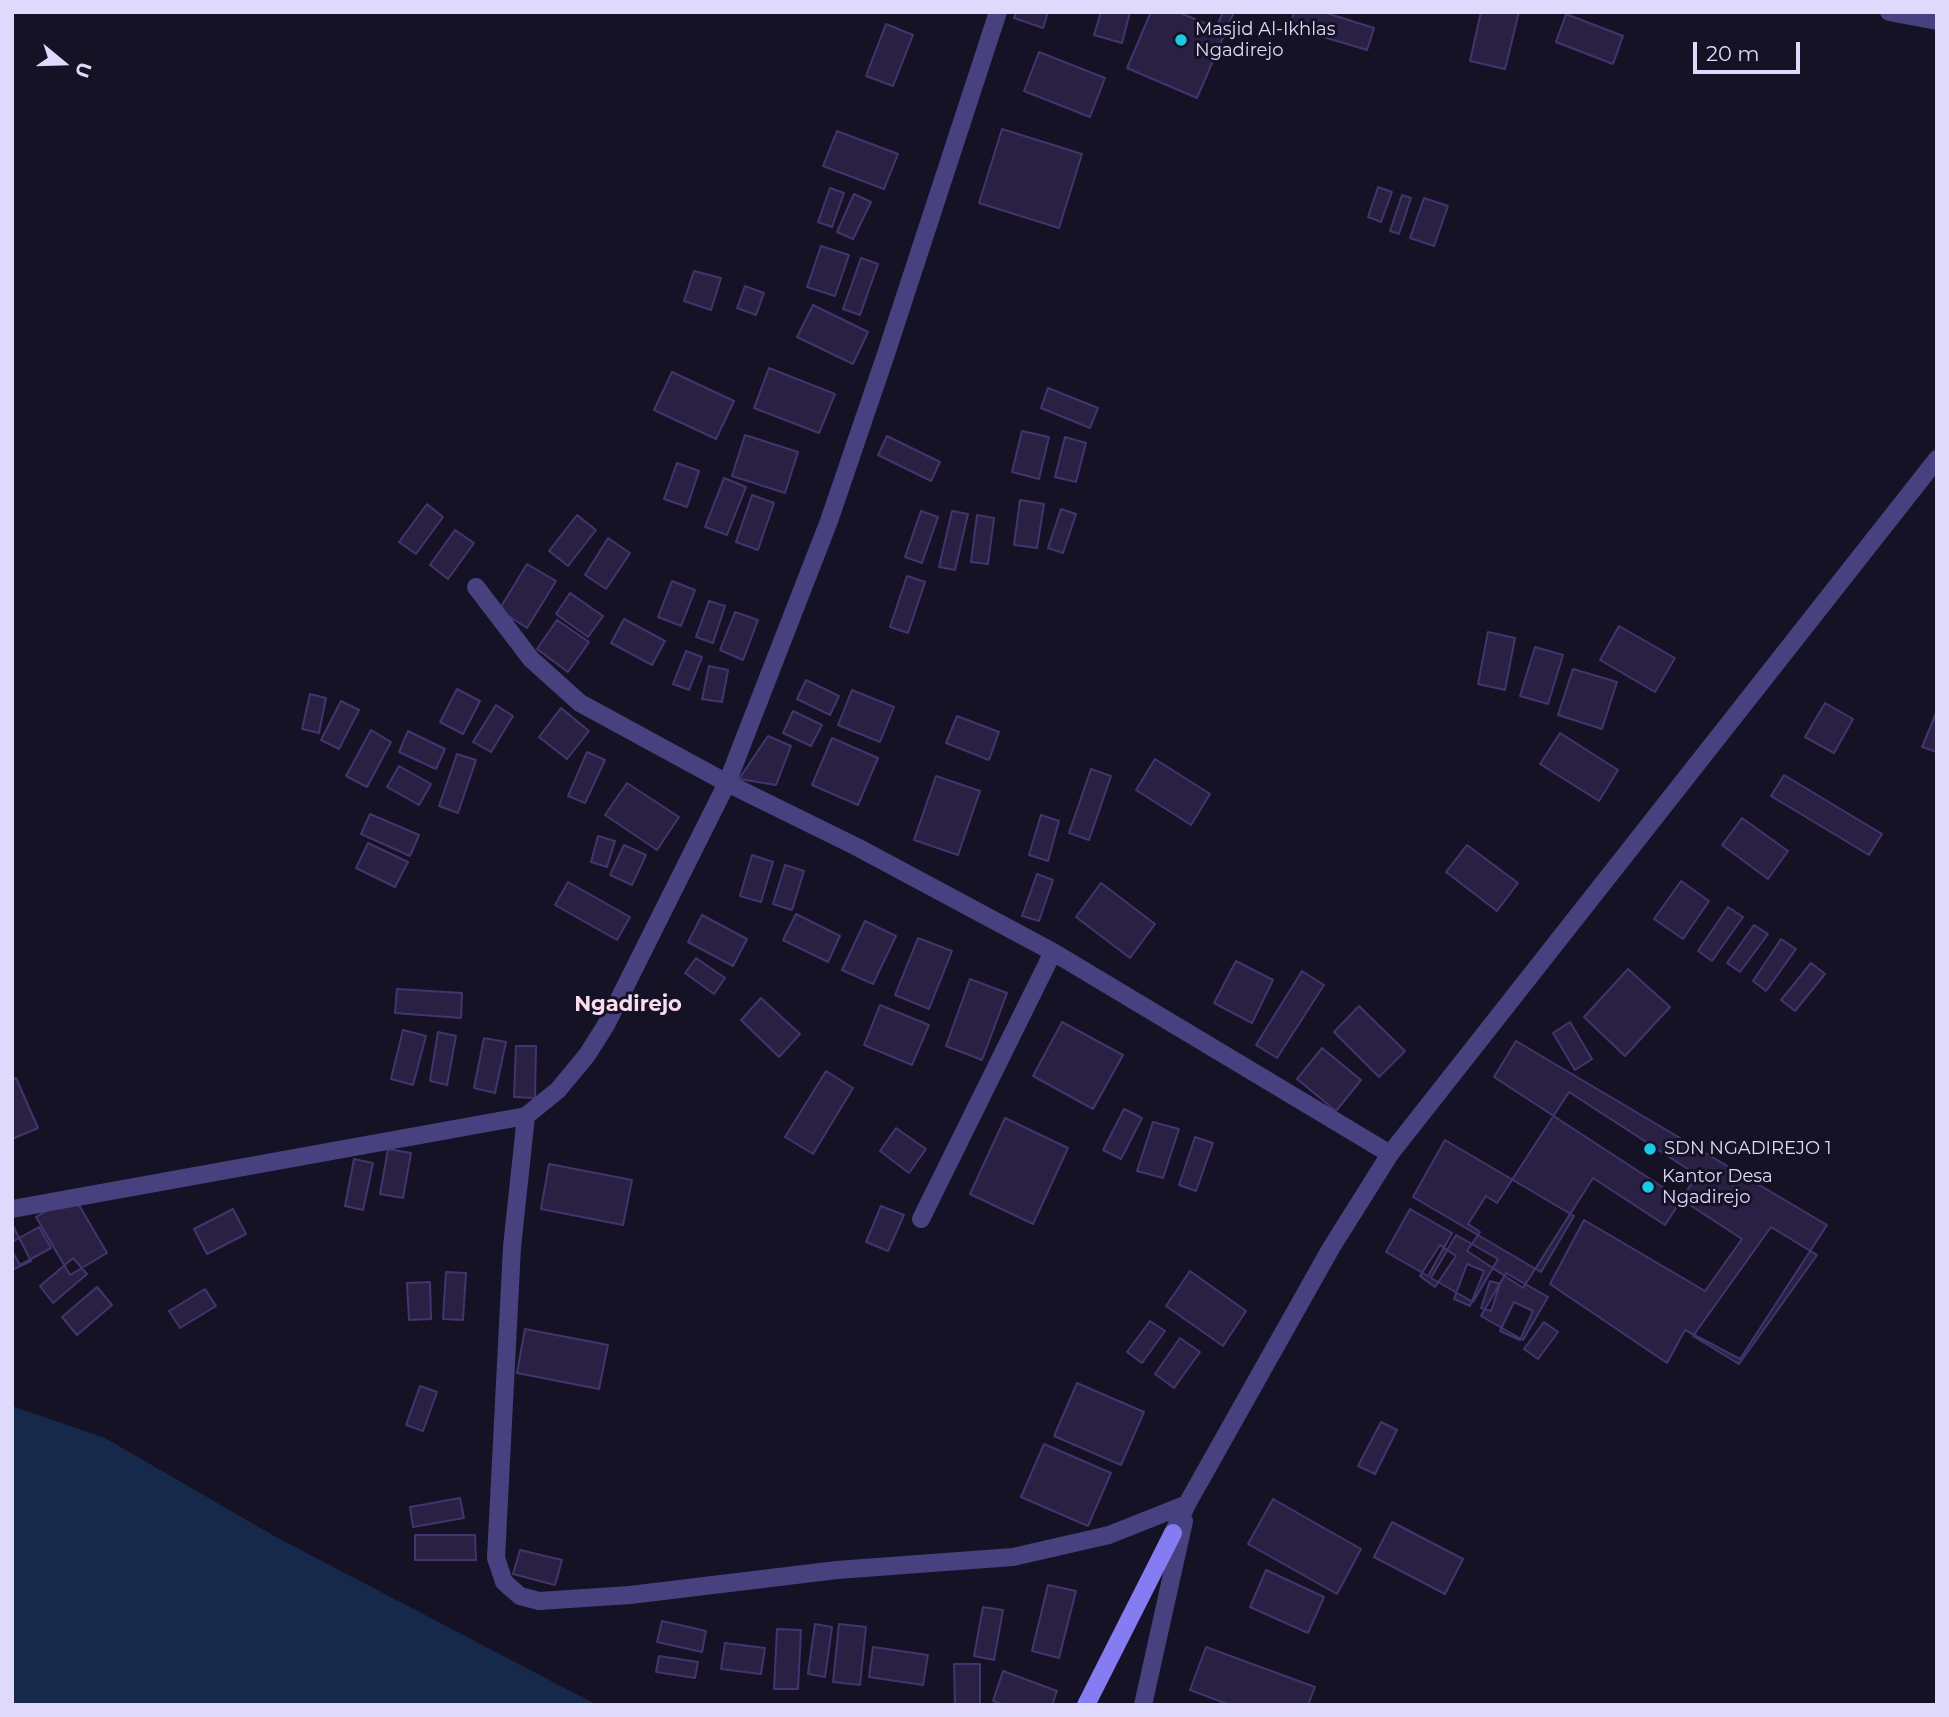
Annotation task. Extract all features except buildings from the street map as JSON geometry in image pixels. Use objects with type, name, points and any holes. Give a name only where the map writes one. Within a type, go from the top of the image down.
[{"type":"street","points":[[12,1209],[526,1116],[558,1090],[587,1055],[606,1025],[727,783],[829,521],[886,357],[998,12]]},
{"type":"street","points":[[1889,12],[1937,21]]},
{"type":"street","points":[[1086,1705],[1187,1504],[1331,1248],[1390,1154],[1937,458]]},
{"type":"street","points":[[476,587],[531,659],[580,703],[727,783],[857,847],[1053,952],[1390,1154]]},
{"type":"street","points":[[921,1219],[1053,952]]},
{"type":"street","points":[[526,1116],[512,1247],[496,1558],[504,1582],[520,1596],[539,1601],[617,1596],[837,1570],[1013,1557],[1109,1535],[1187,1504]]},
{"type":"street","points":[[1143,1705],[1187,1504]]},
{"type":"water","points":[[12,1406],[105,1438],[276,1537],[597,1705],[12,1705]]},
{"type":"place","name":"Masjid Al-Ikhlas Ngadirejo","points":[[1181,40]]},
{"type":"place","name":"SDN NGADIREJO 1","points":[[1650,1149]]},
{"type":"place","name":"Kantor Desa Ngadirejo","points":[[1648,1187]]},
{"type":"district","name":"Ngadirejo","points":[[628,1005]]}]
